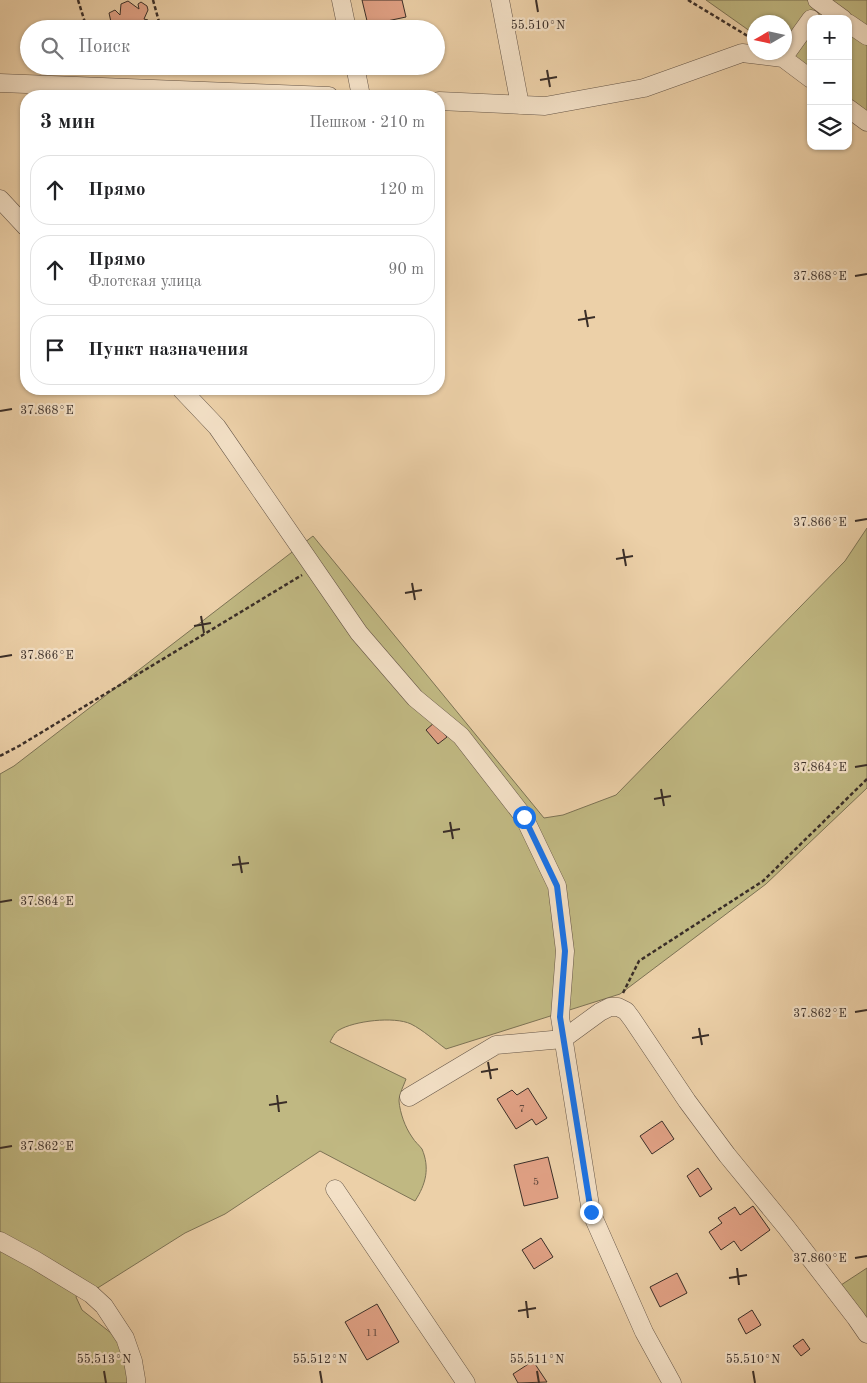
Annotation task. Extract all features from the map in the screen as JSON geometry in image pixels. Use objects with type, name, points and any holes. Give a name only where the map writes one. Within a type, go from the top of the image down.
[{"type":"street","points":[[341,0],[345,20]]},
{"type":"street","points":[[500,0],[520,105]]},
{"type":"street","points":[[813,15],[821,1],[838,15]]},
{"type":"street","points":[[792,45],[807,25]]},
{"type":"street","points":[[852,26],[867,36]]},
{"type":"street","points":[[445,101],[545,106],[644,88],[742,53],[747,54]]},
{"type":"street","points":[[786,60],[807,76]]},
{"type":"street","points":[[357,75],[360,90]]},
{"type":"street","points":[[0,83],[177,90]]},
{"type":"street","points":[[852,111],[867,122]]},
{"type":"street","points":[[0,199],[20,221]]},
{"type":"street","points":[[187,395],[217,427],[359,633],[414,698],[462,736],[524,817],[557,886],[565,951],[560,1017],[591,1212],[644,1332],[672,1383]]},
{"type":"street","points":[[409,1097],[496,1045],[563,1039],[610,1007],[618,1007],[626,1011],[687,1101],[727,1155],[786,1227],[867,1334]]},
{"type":"street","points":[[335,1190],[466,1383]]},
{"type":"street","points":[[0,1241],[92,1294],[104,1306],[125,1338],[133,1361],[136,1383]]},
{"type":"path","points":[[78,0],[84,20]]},
{"type":"path","points":[[152,0],[158,20]]},
{"type":"path","points":[[688,0],[747,36]]},
{"type":"path","points":[[0,756],[314,567]]},
{"type":"path","points":[[610,1007],[621,998],[640,961],[763,881],[867,779]]},
{"type":"shaded area","points":[[706,0],[867,0],[867,116],[852,105],[852,15],[807,15],[807,71],[792,59],[792,15],[747,15],[747,29]]},
{"type":"shaded area","points":[[867,528],[867,788],[766,884],[620,994],[446,1049],[420,1029],[411,1024],[395,1020],[364,1022],[338,1031],[330,1042],[406,1079],[399,1098],[400,1110],[409,1133],[422,1149],[426,1163],[426,1176],[415,1201],[320,1151],[225,1214],[185,1233],[96,1289],[82,1285],[76,1297],[82,1310],[116,1337],[130,1376],[127,1383],[0,1383],[0,774],[14,766],[313,536],[544,818],[563,815],[616,795],[845,561]]},
{"type":"shaded area","points":[[867,1268],[867,1319],[841,1285]]},
{"type":"building","points":[[362,0],[402,0],[406,17],[392,20],[367,20]]},
{"type":"building","points":[[128,1],[139,9],[138,4],[141,2],[147,6],[148,10],[144,19],[148,20],[111,20],[109,13],[115,10],[120,15],[121,4]]},
{"type":"building","points":[[435,722],[447,737],[438,744],[426,730]]},
{"type":"building","points":[[528,1088],[547,1118],[536,1125],[532,1119],[516,1129],[497,1099],[512,1090],[517,1095]]},
{"type":"building","points":[[662,1121],[674,1139],[652,1154],[640,1136]]},
{"type":"building","points":[[548,1157],[558,1198],[524,1206],[514,1165]]},
{"type":"building","points":[[698,1168],[712,1189],[700,1197],[687,1176]]},
{"type":"building","points":[[753,1206],[770,1230],[741,1251],[734,1241],[721,1250],[709,1232],[722,1223],[718,1218],[735,1207],[740,1215]]},
{"type":"building","points":[[541,1238],[553,1257],[534,1269],[522,1250]]},
{"type":"building","points":[[677,1273],[687,1293],[660,1307],[650,1287]]},
{"type":"building","points":[[377,1304],[399,1342],[367,1360],[345,1322]]},
{"type":"building","points":[[752,1310],[761,1325],[746,1334],[738,1319]]},
{"type":"building","points":[[803,1339],[810,1349],[801,1356],[793,1346]]},
{"type":"building","points":[[533,1361],[547,1382],[518,1383],[513,1374]]},
{"type":"route","points":[[524,817],[557,886],[565,951],[560,1017],[591,1212]]}]
